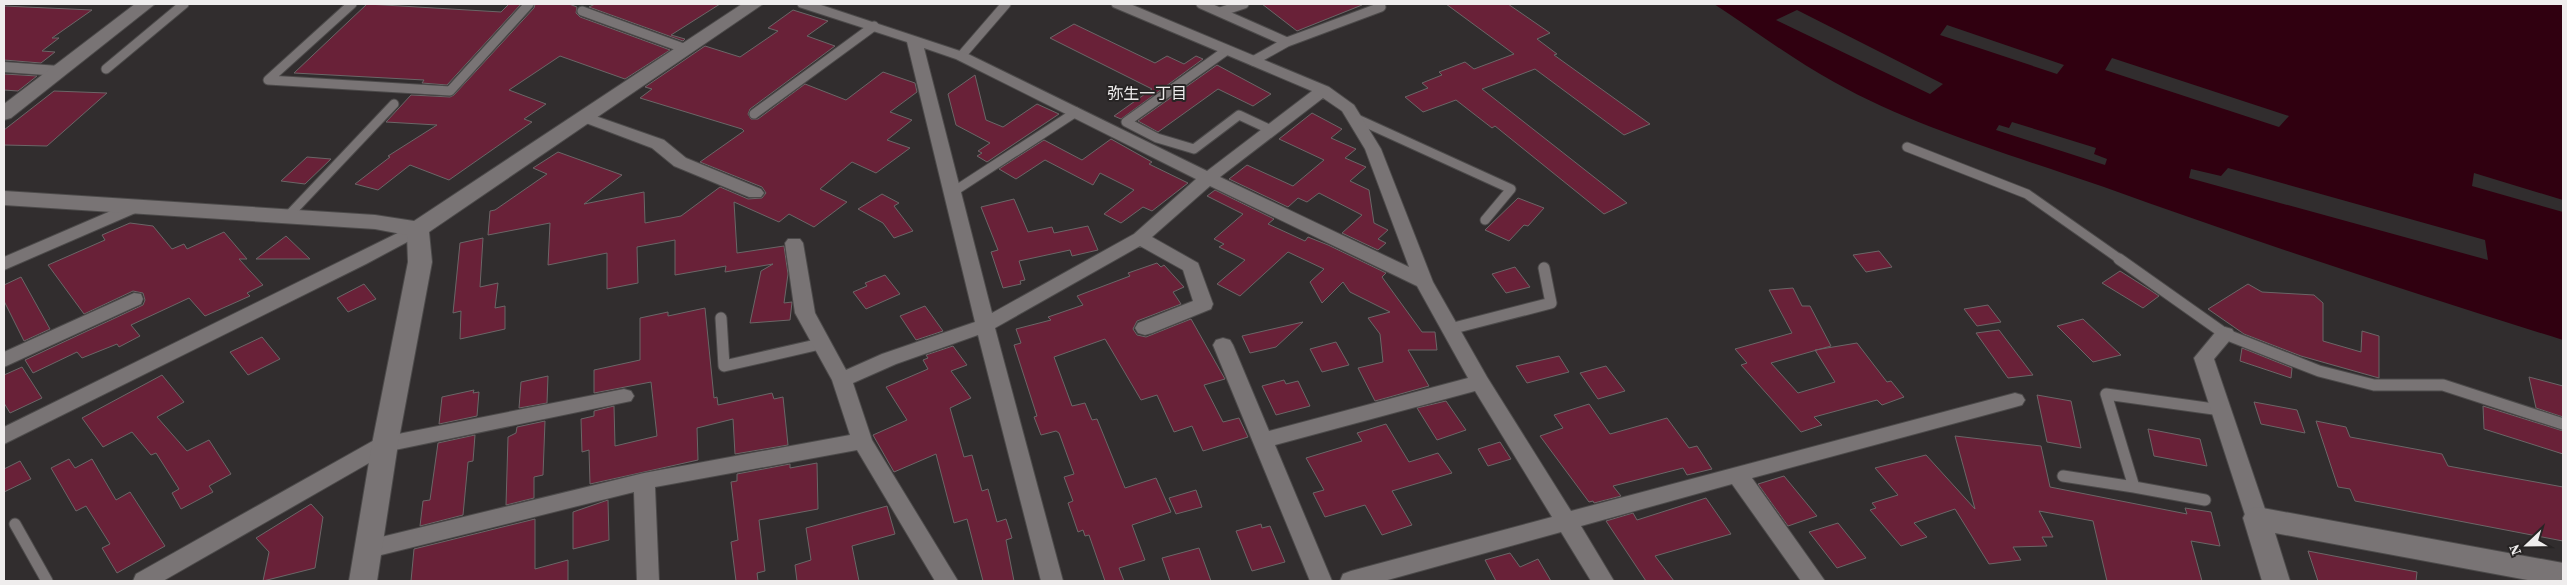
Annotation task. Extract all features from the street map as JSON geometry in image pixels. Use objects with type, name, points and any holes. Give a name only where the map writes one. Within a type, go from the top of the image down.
[{"type":"street","points":[[4,114],[146,4]]},
{"type":"street","points":[[4,436],[360,260],[418,229],[754,4]]},
{"type":"street","points":[[804,4],[961,56],[1424,282]]},
{"type":"street","points":[[1118,4],[1323,90],[1348,108],[1373,149],[1424,282],[1480,382],[1603,581]]},
{"type":"street","points":[[914,39],[953,192],[984,325],[1052,581]]},
{"type":"street","points":[[4,67],[59,71]]},
{"type":"street","points":[[842,380],[898,355],[984,325],[1140,238],[1208,178],[1323,90]]},
{"type":"street","points":[[584,117],[658,144],[680,162],[755,193]]},
{"type":"street","points":[[4,198],[375,222],[418,229]]},
{"type":"street","points":[[4,264],[134,207]]},
{"type":"street","points":[[363,581],[385,444],[420,262],[418,229]]},
{"type":"street","points":[[1140,238],[1191,267],[1204,304],[1145,328]]},
{"type":"street","points":[[794,243],[805,313],[820,344],[842,380],[862,441],[947,581]]},
{"type":"street","points":[[4,360],[134,299]]},
{"type":"street","points":[[2226,334],[2204,358],[2276,581]]},
{"type":"street","points":[[1223,345],[1321,581]]},
{"type":"street","points":[[1263,440],[1480,382]]},
{"type":"street","points":[[144,581],[385,444],[624,396]]},
{"type":"street","points":[[1351,581],[1737,474],[2015,400]]},
{"type":"street","points":[[369,549],[644,481],[862,441]]},
{"type":"street","points":[[1737,474],[1814,581]]},
{"type":"street","points":[[644,481],[648,581]]},
{"type":"street","points":[[2256,518],[2534,575],[2563,574]]},
{"type":"lane","points":[[106,69],[184,4]]},
{"type":"lane","points":[[352,4],[268,80],[450,91],[529,4]]},
{"type":"lane","points":[[961,56],[1006,4]]},
{"type":"lane","points":[[1201,4],[1287,42]]},
{"type":"lane","points":[[1220,12],[1244,4]]},
{"type":"lane","points":[[1253,60],[1287,42],[1381,8]]},
{"type":"lane","points":[[582,11],[686,49]]},
{"type":"lane","points":[[754,114],[874,26]]},
{"type":"lane","points":[[1227,50],[1126,122],[1156,138],[1194,149],[1239,115],[1271,130]]},
{"type":"lane","points":[[287,217],[394,104]]},
{"type":"lane","points":[[953,192],[1076,112]]},
{"type":"lane","points":[[1355,118],[1511,189],[1484,220]]},
{"type":"lane","points":[[1907,148],[2027,194],[2226,334],[2319,371],[2374,385],[2443,385],[2563,424]]},
{"type":"lane","points":[[1450,329],[1551,303],[1544,268]]},
{"type":"lane","points":[[721,318],[724,366],[820,344]]},
{"type":"lane","points":[[2134,487],[2106,394],[2221,410]]},
{"type":"lane","points":[[2063,476],[2205,500]]},
{"type":"lane","points":[[14,524],[47,581]]},
{"type":"shaded area","points":[[1714,4],[2563,4],[2563,340],[2275,247],[1932,127],[1865,98],[1818,73]]},
{"type":"pier","points":[[1797,10],[1943,84],[1930,94],[1776,20]]},
{"type":"pier","points":[[1947,25],[2064,65],[2057,74],[1940,35]]},
{"type":"pier","points":[[2112,58],[2289,116],[2279,127],[2105,70]]},
{"type":"pier","points":[[2012,122],[2096,148],[2094,154],[2107,159],[2105,165],[1996,130],[1999,125],[2009,128]]},
{"type":"pier","points":[[2228,168],[2485,240],[2488,260],[2189,178],[2191,169],[2221,176]]},
{"type":"pier","points":[[2474,173],[2563,200],[2563,212],[2472,186]]},
{"type":"building","points":[[367,4],[501,12],[509,4],[521,4],[447,85],[422,83],[424,80],[294,73]]},
{"type":"building","points":[[535,4],[569,4],[577,7],[576,13],[580,17],[670,50],[625,79],[560,56],[509,90],[546,104],[524,119],[532,122],[449,180],[410,165],[378,190],[355,184],[390,157],[388,156],[437,125],[386,122],[411,95],[450,97],[454,95],[534,8]]},
{"type":"building","points":[[595,4],[720,4],[671,35],[685,39],[683,41],[589,7]]},
{"type":"building","points":[[1262,4],[1362,4],[1362,5],[1297,31]]},
{"type":"building","points":[[1446,4],[1508,4],[1550,33],[1537,39],[1557,54],[1554,55],[1650,124],[1624,135],[1535,69],[1482,89],[1627,203],[1604,214],[1495,126],[1492,128],[1456,100],[1423,112],[1405,97],[1428,88],[1422,83],[1442,75],[1439,72],[1465,62],[1474,69],[1514,54]]},
{"type":"building","points":[[4,6],[92,10],[52,38],[59,38],[42,51],[55,52],[41,63],[4,60]]},
{"type":"building","points":[[793,10],[828,21],[807,36],[835,46],[750,109],[748,114],[751,119],[758,119],[805,84],[846,100],[883,72],[915,83],[917,92],[890,112],[912,120],[887,140],[910,148],[876,173],[852,162],[820,189],[847,202],[814,227],[789,214],[779,222],[734,202],[737,253],[784,246],[788,274],[784,303],[792,302],[790,320],[750,323],[761,271],[773,264],[725,272],[726,266],[675,275],[675,240],[637,247],[638,283],[607,289],[607,253],[548,265],[550,223],[488,235],[490,211],[495,210],[547,174],[533,168],[558,152],[622,175],[584,204],[644,192],[645,223],[681,216],[720,187],[748,199],[762,198],[766,193],[762,187],[700,162],[744,131],[742,129],[640,98],[652,89],[645,87],[705,46],[740,57],[778,31],[768,28]]},
{"type":"building","points":[[1074,24],[1155,63],[1167,56],[1184,64],[1196,56],[1203,59],[1121,119],[1114,116],[1152,89],[1050,38]]},
{"type":"building","points":[[1217,65],[1271,94],[1253,106],[1218,89],[1158,132],[1138,121]]},
{"type":"building","points":[[4,74],[37,76],[18,91],[4,90]]},
{"type":"building","points":[[975,75],[986,120],[1003,127],[1037,104],[1059,114],[987,162],[977,156],[982,153],[978,151],[990,143],[956,125],[948,94]]},
{"type":"building","points":[[54,91],[107,93],[47,146],[4,145],[4,130]]},
{"type":"building","points":[[1312,113],[1342,129],[1331,138],[1356,149],[1345,158],[1366,167],[1350,181],[1369,190],[1374,223],[1388,230],[1378,239],[1386,243],[1378,250],[1342,233],[1362,215],[1319,193],[1307,202],[1298,198],[1288,207],[1229,179],[1247,165],[1293,186],[1324,160],[1279,139]]},
{"type":"building","points":[[1111,139],[1152,162],[1149,164],[1188,183],[1152,211],[1143,207],[1121,223],[1104,214],[1134,190],[1100,173],[1093,185],[1045,160],[1016,179],[999,169],[1044,140],[1082,160]]},
{"type":"building","points":[[307,157],[331,159],[305,184],[281,181]]},
{"type":"building","points":[[1215,190],[1274,219],[1268,224],[1305,241],[1308,237],[1328,245],[1386,273],[1382,277],[1422,332],[1435,332],[1437,350],[1408,350],[1429,386],[1375,401],[1358,368],[1383,362],[1380,334],[1368,318],[1390,312],[1350,292],[1343,282],[1322,303],[1310,282],[1324,269],[1288,252],[1240,296],[1217,284],[1245,260],[1219,247],[1224,244],[1214,239],[1243,214],[1207,196]]},
{"type":"building","points":[[882,194],[899,203],[894,206],[913,231],[894,238],[883,223],[858,209]]},
{"type":"building","points":[[1518,198],[1544,208],[1528,226],[1524,225],[1509,241],[1485,230]]},
{"type":"building","points":[[1014,199],[1028,232],[1052,227],[1054,233],[1088,226],[1098,250],[1072,256],[1070,250],[1019,261],[1025,280],[1020,281],[1021,284],[1003,288],[991,252],[998,250],[981,207]]},
{"type":"building","points":[[130,223],[153,226],[172,249],[184,244],[187,249],[224,232],[247,259],[239,259],[263,285],[247,293],[250,296],[205,316],[189,298],[131,325],[140,336],[119,347],[117,344],[82,358],[77,352],[33,373],[25,360],[143,305],[145,300],[143,293],[133,291],[84,314],[48,265],[105,240],[102,235]]},
{"type":"building","points":[[286,236],[310,259],[256,259]]},
{"type":"building","points":[[483,238],[480,287],[498,283],[495,308],[505,306],[505,329],[460,339],[461,311],[453,313],[460,243]]},
{"type":"building","points":[[1879,251],[1892,267],[1866,272],[1853,255]]},
{"type":"building","points":[[1157,263],[1161,267],[1164,265],[1184,287],[1173,292],[1181,304],[1137,321],[1133,329],[1137,335],[1146,337],[1191,319],[1225,379],[1204,385],[1223,422],[1239,418],[1248,437],[1203,451],[1192,426],[1174,432],[1157,395],[1141,400],[1105,339],[1054,357],[1072,406],[1085,403],[1092,420],[1097,419],[1125,488],[1156,478],[1171,512],[1132,525],[1145,560],[1119,568],[1124,581],[1105,581],[1089,535],[1085,536],[1083,530],[1078,532],[1068,503],[1073,501],[1064,477],[1074,474],[1059,433],[1056,431],[1041,435],[1034,417],[1037,416],[1014,345],[1021,343],[1016,329],[1051,320],[1048,317],[1083,305],[1077,296],[1130,276],[1128,273]]},
{"type":"building","points":[[1515,267],[1530,287],[1506,293],[1492,274]]},
{"type":"building","points":[[2120,271],[2159,296],[2143,308],[2102,283]]},
{"type":"building","points":[[885,275],[900,294],[866,309],[853,292],[867,286],[865,283]]},
{"type":"building","points":[[21,277],[50,329],[24,341],[4,301],[4,285]]},
{"type":"building","points":[[364,284],[376,299],[348,312],[337,298]]},
{"type":"building","points":[[2248,284],[2262,292],[2314,295],[2323,303],[2323,341],[2361,352],[2362,331],[2379,336],[2379,378],[2301,356],[2244,334],[2208,309]]},
{"type":"building","points":[[1793,288],[1802,306],[1810,306],[1831,346],[1820,349],[1857,343],[1887,382],[1891,381],[1904,397],[1882,405],[1877,400],[1814,417],[1822,425],[1801,432],[1741,365],[1747,363],[1735,349],[1792,333],[1769,290]],"holes":[[[1815,350],[1835,382],[1798,393],[1771,363]]]},
{"type":"building","points":[[1988,305],[2001,322],[1977,326],[1964,309]]},
{"type":"building","points":[[925,306],[943,331],[916,340],[900,316]]},
{"type":"building","points":[[705,308],[714,398],[717,397],[718,405],[772,393],[774,399],[783,397],[788,445],[735,454],[733,419],[697,428],[698,460],[590,484],[589,450],[582,452],[581,419],[594,416],[594,411],[614,406],[615,446],[657,436],[651,382],[594,393],[594,370],[640,360],[640,318],[668,312],[668,316]]},
{"type":"building","points":[[2083,319],[2121,355],[2093,362],[2057,326]]},
{"type":"building","points":[[1303,322],[1276,347],[1250,353],[1242,336]]},
{"type":"building","points":[[1999,330],[2033,375],[2008,378],[1976,333]]},
{"type":"building","points":[[262,337],[280,359],[248,375],[230,352]]},
{"type":"building","points":[[1336,342],[1349,365],[1322,372],[1310,349]]},
{"type":"building","points":[[953,346],[967,365],[951,371],[971,398],[950,408],[964,457],[972,455],[982,491],[988,489],[997,522],[1006,519],[1012,538],[1006,540],[1014,581],[983,581],[967,519],[954,523],[936,454],[894,472],[873,435],[907,420],[886,387],[928,369],[923,360],[928,358],[926,355]]},
{"type":"building","points":[[2242,348],[2292,368],[2291,378],[2240,361]]},
{"type":"building","points":[[1559,356],[1569,372],[1527,383],[1516,366]]},
{"type":"building","points":[[1606,366],[1625,391],[1598,399],[1580,373]]},
{"type":"building","points":[[22,367],[42,398],[10,413],[4,403],[4,375]]},
{"type":"building","points":[[162,375],[184,402],[157,417],[187,451],[209,440],[231,474],[209,486],[213,492],[181,509],[172,493],[179,489],[156,453],[151,455],[132,432],[103,447],[82,418]]},
{"type":"building","points":[[548,376],[547,403],[519,408],[521,382]]},
{"type":"building","points":[[2529,377],[2563,386],[2563,417],[2536,408]]},
{"type":"building","points":[[1284,380],[1286,384],[1298,381],[1310,406],[1276,415],[1262,386]]},
{"type":"building","points":[[474,390],[473,393],[479,392],[477,416],[439,424],[442,397]]},
{"type":"building","points":[[2037,395],[2071,401],[2081,448],[2047,442]]},
{"type":"building","points":[[1446,401],[1466,430],[1437,440],[1417,408]]},
{"type":"building","points":[[2254,402],[2297,410],[2305,433],[2261,424]]},
{"type":"building","points":[[1589,404],[1610,434],[1667,418],[1689,448],[1697,446],[1712,469],[1687,475],[1683,468],[1613,486],[1621,496],[1594,503],[1593,501],[1589,502],[1540,436],[1563,428],[1554,415]]},
{"type":"building","points":[[2483,406],[2563,431],[2563,454],[2484,429]]},
{"type":"building","points":[[545,421],[543,475],[534,477],[534,498],[506,505],[508,437],[516,433],[517,427]]},
{"type":"building","points":[[2316,421],[2346,427],[2350,437],[2442,454],[2448,466],[2563,487],[2563,541],[2355,501],[2350,489],[2338,487]]},
{"type":"building","points":[[1386,424],[1409,462],[1438,453],[1452,473],[1392,491],[1412,525],[1382,535],[1365,505],[1325,517],[1313,493],[1324,490],[1306,458],[1362,441],[1357,433]]},
{"type":"building","points":[[2148,429],[2200,439],[2207,466],[2154,456]]},
{"type":"building","points":[[475,435],[473,461],[468,462],[463,515],[420,526],[423,501],[430,500],[438,443]]},
{"type":"building","points":[[1955,436],[2041,446],[2050,487],[2187,514],[2185,508],[2211,512],[2220,546],[2191,541],[2202,581],[2107,581],[2093,521],[2039,511],[2053,537],[2042,537],[2047,546],[2013,547],[2021,560],[1989,564],[1955,509],[1914,523],[1927,537],[1901,546],[1870,510],[1876,508],[1872,503],[1898,495],[1875,468],[1926,455],[1975,509]]},
{"type":"building","points":[[1500,442],[1511,459],[1488,466],[1478,449]]},
{"type":"building","points":[[69,459],[75,468],[92,459],[116,500],[130,492],[165,546],[117,573],[102,548],[110,544],[86,506],[76,511],[51,468]]},
{"type":"building","points":[[20,461],[31,479],[4,492],[4,469]]},
{"type":"building","points":[[817,463],[818,509],[759,520],[765,571],[757,573],[758,581],[736,581],[731,542],[738,540],[731,482],[737,481],[737,474],[790,464],[790,468]]},
{"type":"building","points":[[1784,476],[1817,516],[1788,526],[1758,484]]},
{"type":"building","points":[[1196,490],[1202,507],[1176,514],[1169,498]]},
{"type":"building","points":[[1706,498],[1731,534],[1655,556],[1674,581],[1646,581],[1606,521],[1633,513],[1637,520]]},
{"type":"building","points":[[608,500],[609,540],[573,549],[573,512]]},
{"type":"building","points":[[311,504],[323,517],[315,568],[263,581],[269,552],[256,538]]},
{"type":"building","points":[[887,506],[895,534],[852,546],[859,581],[797,581],[795,565],[811,560],[806,528]]},
{"type":"building","points":[[535,519],[535,569],[568,560],[568,581],[411,581],[414,549]]},
{"type":"building","points":[[1838,523],[1866,558],[1837,568],[1809,532]]},
{"type":"building","points":[[1261,524],[1262,528],[1270,526],[1285,562],[1252,571],[1236,531]]},
{"type":"building","points":[[1199,548],[1211,581],[1170,581],[1162,558]]},
{"type":"building","points":[[2308,551],[2417,572],[2416,581],[2318,581]]},
{"type":"building","points":[[1510,553],[1520,567],[1538,559],[1551,581],[1496,581],[1485,560]]},
{"type":"district","name":"弥生一丁目","points":[[1147,93]]}]
